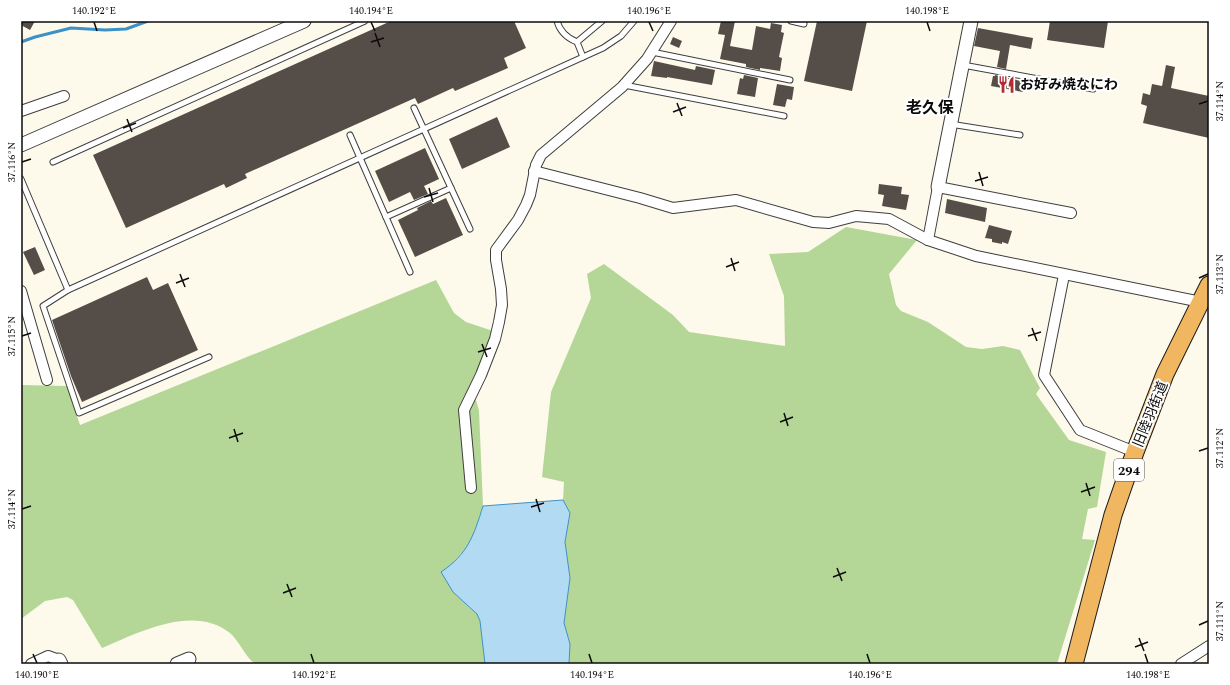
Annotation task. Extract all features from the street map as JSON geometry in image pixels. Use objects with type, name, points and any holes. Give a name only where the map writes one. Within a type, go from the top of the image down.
[{"type":"highway","name":"旧陸羽街道","points":[[1074,664],[1113,515],[1135,452],[1166,374],[1209,285]]},
{"type":"street","points":[[21,145],[304,21]]},
{"type":"street","points":[[470,488],[464,410],[482,375],[495,339],[499,322],[502,305],[496,250],[518,220],[526,205],[530,194],[534,171],[541,155],[624,85],[647,59],[671,21]]},
{"type":"street","points":[[928,240],[971,21]]},
{"type":"street","points":[[21,110],[64,96]]},
{"type":"street","points":[[534,171],[673,208],[736,200],[813,222],[829,223],[856,216],[889,219],[928,240],[976,256],[1201,302]]},
{"type":"street","points":[[938,187],[1071,213]]},
{"type":"street","points":[[1064,275],[1044,375],[1080,430],[1135,452]]},
{"type":"street","points":[[21,291],[47,380]]},
{"type":"street","points":[[1181,664],[1209,646]]},
{"type":"street","points":[[31,664],[48,656],[60,662]]},
{"type":"lane","points":[[53,162],[365,21]]},
{"type":"lane","points":[[557,21],[561,30],[568,38],[577,42],[583,57]]},
{"type":"lane","points":[[577,42],[596,24],[602,21]]},
{"type":"lane","points":[[209,357],[79,413],[43,306],[68,290],[603,48],[621,36],[634,21]]},
{"type":"lane","points":[[791,21],[804,24]]},
{"type":"lane","points":[[652,52],[790,80]]},
{"type":"lane","points":[[963,65],[1093,89]]},
{"type":"lane","points":[[624,85],[784,116]]},
{"type":"lane","points":[[414,108],[470,229]]},
{"type":"lane","points":[[950,123],[1020,135]]},
{"type":"lane","points":[[350,135],[410,272]]},
{"type":"lane","points":[[21,178],[68,290]]},
{"type":"lane","points":[[386,217],[451,188]]},
{"type":"green space","points":[[846,227],[917,240],[889,274],[896,305],[901,311],[928,322],[966,347],[982,349],[1003,346],[1020,350],[1040,388],[1036,394],[1069,440],[1106,452],[1097,507],[1088,509],[1082,539],[1095,540],[1057,664],[569,664],[570,644],[564,623],[570,578],[565,542],[570,513],[563,500],[564,482],[542,477],[551,392],[591,298],[587,274],[604,264],[673,315],[689,332],[785,346],[784,296],[769,254],[808,252]]},
{"type":"green space","points":[[436,280],[454,313],[466,322],[493,331],[472,385],[479,411],[483,506],[474,534],[467,547],[452,564],[453,592],[477,614],[480,621],[485,664],[255,664],[230,633],[216,625],[200,621],[183,621],[166,624],[133,635],[102,648],[73,600],[67,597],[45,601],[21,619],[21,385],[67,386],[80,425]]},
{"type":"water","points":[[563,500],[570,513],[565,542],[570,578],[564,623],[570,644],[569,664],[485,664],[480,621],[477,614],[453,592],[441,572],[464,551],[473,535],[483,506]]},
{"type":"building","points":[[21,21],[35,21],[30,30],[21,25]]},
{"type":"building","points":[[391,21],[514,21],[526,48],[504,58],[508,68],[455,91],[453,88],[418,104],[415,98],[245,174],[247,178],[226,188],[224,184],[126,228],[93,155]]},
{"type":"building","points":[[721,21],[735,21],[730,46],[752,50],[756,26],[770,29],[771,23],[782,25],[781,32],[784,33],[779,57],[782,58],[780,71],[760,68],[760,70],[746,67],[746,64],[720,59],[725,35],[718,34]]},
{"type":"building","points":[[817,21],[867,21],[852,91],[804,81]]},
{"type":"building","points":[[1050,21],[1108,21],[1104,48],[1047,40]]},
{"type":"building","points":[[978,28],[1033,38],[1031,49],[1010,45],[1006,69],[997,67],[1000,51],[974,46]]},
{"type":"building","points":[[673,37],[682,41],[679,48],[670,44]]},
{"type":"building","points":[[654,61],[695,70],[696,66],[715,70],[712,85],[667,77],[651,76]]},
{"type":"building","points":[[1166,65],[1175,67],[1171,88],[1209,96],[1209,138],[1143,123],[1147,106],[1141,104],[1143,93],[1150,95],[1152,84],[1162,86]]},
{"type":"building","points":[[744,75],[758,78],[755,97],[737,94],[740,78],[743,79]]},
{"type":"building","points":[[995,75],[1025,82],[1023,92],[991,86],[993,76]]},
{"type":"building","points":[[777,84],[794,87],[792,100],[787,99],[785,107],[773,105]]},
{"type":"building","points":[[497,117],[510,147],[462,169],[449,139]]},
{"type":"building","points":[[425,148],[439,179],[424,186],[428,194],[414,200],[410,192],[389,202],[375,171]]},
{"type":"building","points":[[879,184],[902,187],[901,194],[909,195],[906,210],[882,206],[884,195],[878,194]]},
{"type":"building","points":[[446,198],[463,235],[415,257],[398,220],[418,210],[417,208],[431,201],[433,204]]},
{"type":"building","points":[[947,199],[987,208],[985,222],[945,213]]},
{"type":"building","points":[[989,225],[1012,231],[1008,244],[1002,242],[1002,244],[992,242],[992,239],[985,238]]},
{"type":"building","points":[[35,247],[45,270],[34,275],[23,252]]},
{"type":"building","points":[[147,277],[153,290],[168,283],[198,350],[82,402],[71,376],[52,320]]},
{"type":"waterway","points":[[21,42],[71,28],[105,30],[126,29],[148,21]]},
{"type":"place","name":"お好み焼なにわ","points":[[1007,84]]},
{"type":"district","name":"老久保","points":[[930,107]]}]
